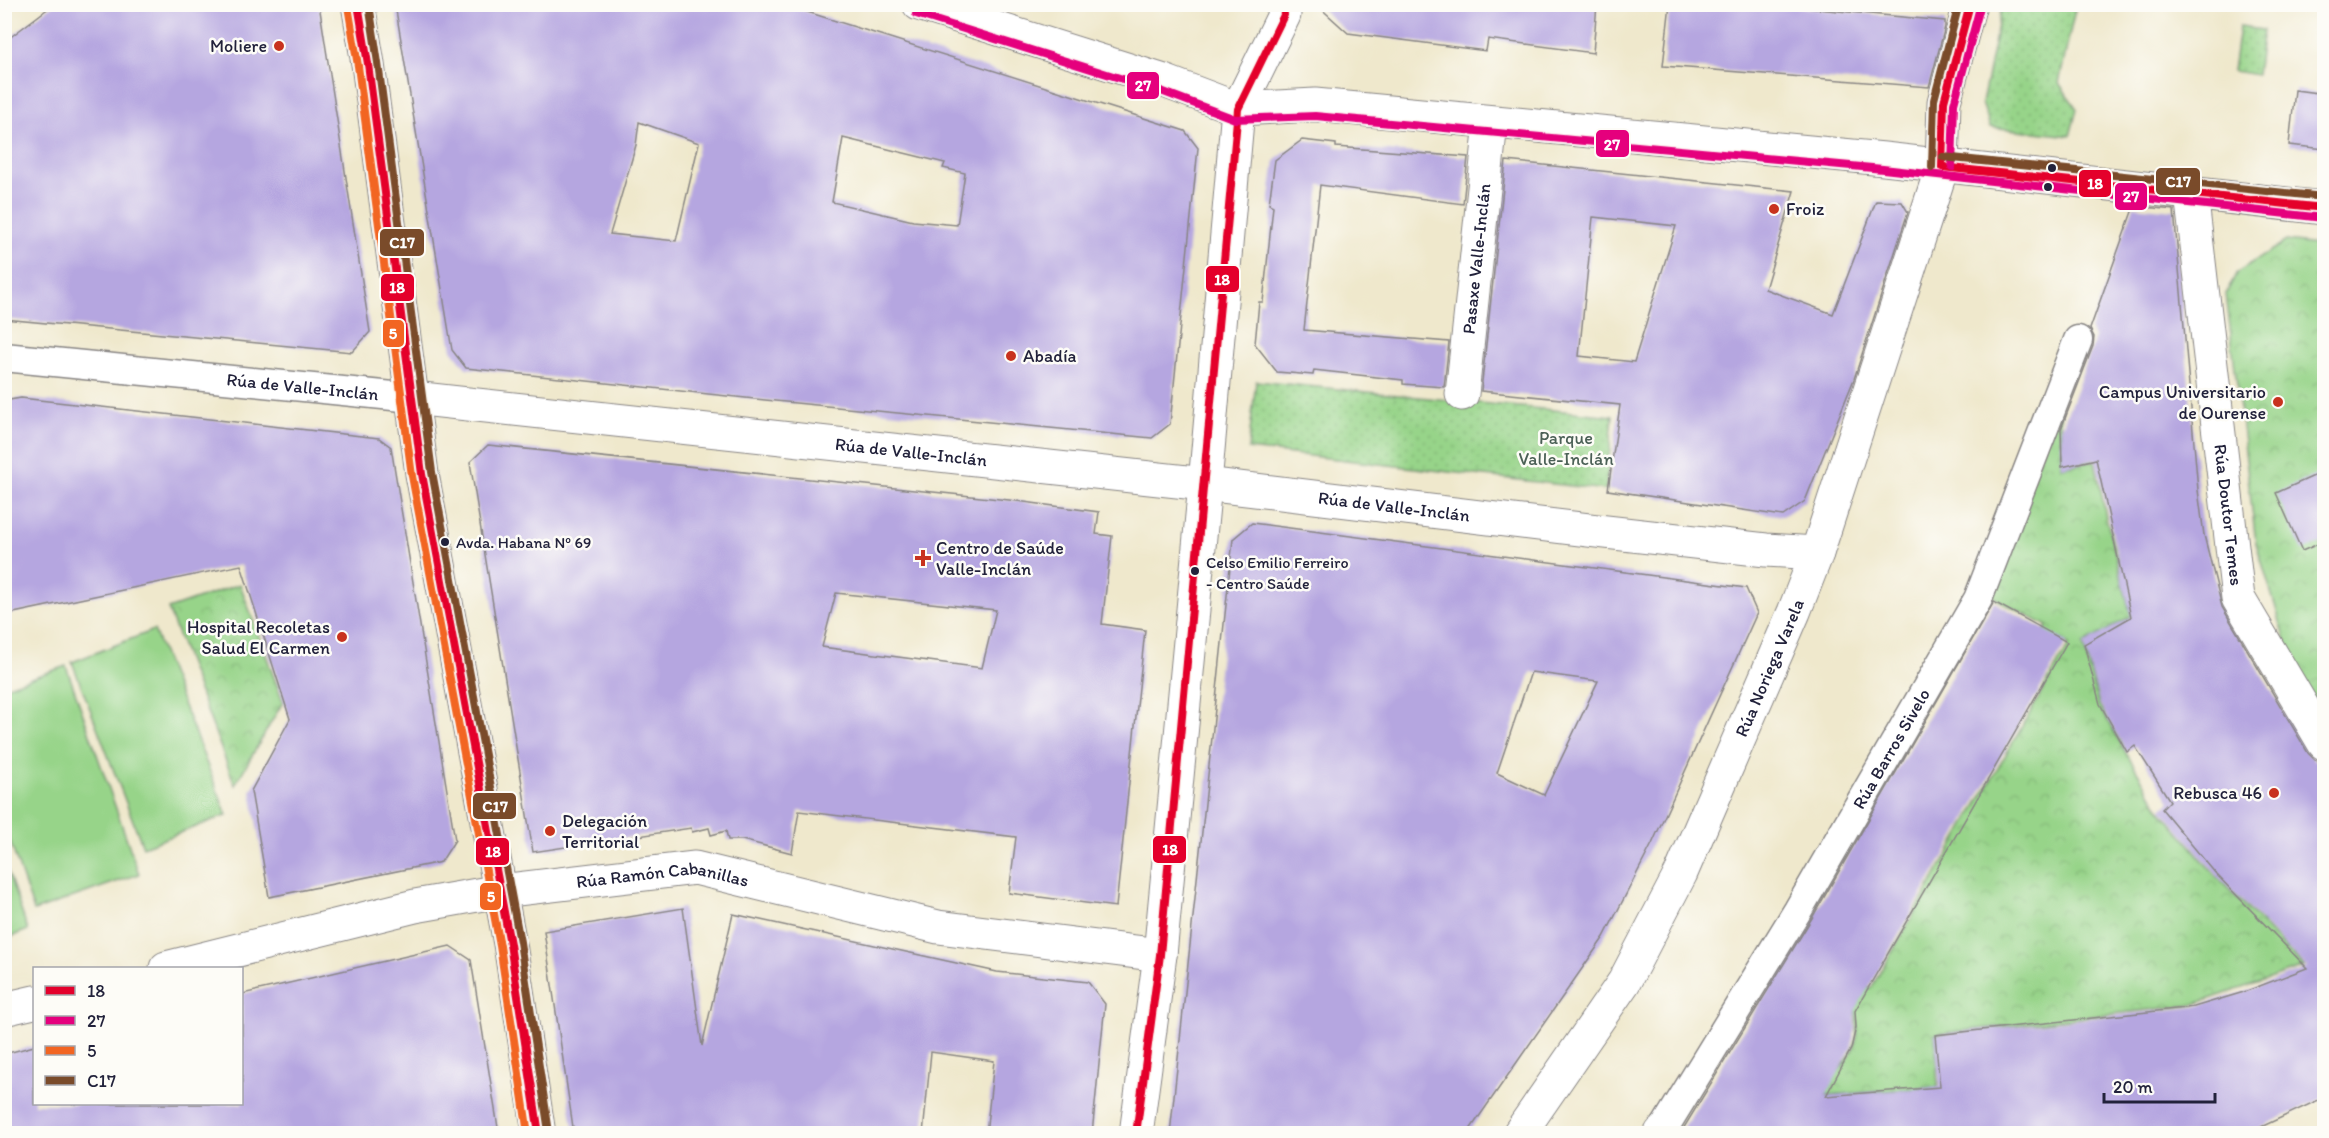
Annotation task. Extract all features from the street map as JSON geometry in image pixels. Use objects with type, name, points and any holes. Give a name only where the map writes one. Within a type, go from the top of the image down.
[{"type":"street","points":[[358,4],[423,474],[510,944],[539,1134]]},
{"type":"street","points":[[918,4],[1164,81],[1238,109],[1315,105],[1884,159],[2325,208]]},
{"type":"street","points":[[1136,1134],[1160,955],[1238,109],[1284,15],[1283,4]]},
{"type":"street","name":"Rúa Noriega Varela","points":[[1519,1134],[1624,982],[1681,873],[1794,612],[1817,553],[1942,167],[1944,102],[1970,4]]},
{"type":"street","name":"Pasaxe Valle-Inclán","points":[[1462,394],[1491,123]]},
{"type":"street","name":"Rúa Doutor Temes","points":[[2190,193],[2238,598],[2325,743]]},
{"type":"street","name":"Rúa Barros Sivelo","points":[[1660,1133],[1798,910],[1978,599],[2078,340]]},
{"type":"street","name":"Rúa de Valle-Inclán","points":[[4,357],[413,398],[1205,484],[1766,550],[1817,553]]},
{"type":"street","name":"Rúa Ramón Cabanillas","points":[[174,967],[415,906],[500,891],[695,868],[938,927],[1160,955]]},
{"type":"street","points":[[4,1009],[33,1002]]},
{"type":"green space","points":[[2002,5],[2076,5],[2059,83],[2077,109],[2070,136],[1990,127],[1982,103]]},
{"type":"green space","points":[[2239,27],[2263,30],[2257,75],[2233,71]]},
{"type":"green space","name":"Campus Universitario de Ourense","points":[[2286,241],[2324,246],[2324,717],[2293,664],[2256,543],[2226,294],[2237,272]]},
{"type":"green space","name":"Parque Valle-Inclán","points":[[1256,381],[1613,416],[1606,490],[1248,449]]},
{"type":"green space","points":[[2060,406],[2061,467],[2095,461],[2106,517],[2131,616],[2083,644],[2099,705],[2160,809],[2215,875],[2304,967],[2192,1005],[1935,1034],[1938,1087],[1814,1096],[1843,1065],[1855,1043],[1858,1031],[1857,1017],[1852,1002],[1863,983],[1871,988],[2069,645],[2044,632],[2047,626],[1985,593]]},
{"type":"green space","points":[[240,584],[283,702],[235,785],[168,609]]},
{"type":"green space","points":[[154,630],[227,815],[143,847],[72,662]]},
{"type":"green space","points":[[66,666],[139,874],[34,911],[5,827],[5,687]]},
{"type":"green space","points":[[5,864],[28,930],[4,939]]},
{"type":"building","points":[[54,4],[319,4],[370,332],[352,352],[4,319],[4,42]]},
{"type":"building","points":[[395,4],[782,4],[1185,131],[1198,148],[1170,424],[1152,438],[466,368],[452,350]],"holes":[[[639,122],[699,143],[676,241],[610,234],[636,145]],[[843,138],[945,163],[943,168],[965,173],[957,225],[913,221],[832,202]]]},
{"type":"building","points":[[1316,4],[1597,4],[1593,53],[1488,39],[1486,51],[1348,33]]},
{"type":"building","points":[[1670,4],[1764,4],[1945,21],[1945,27],[1929,87],[1663,66]]},
{"type":"building","points":[[2295,90],[2325,94],[2325,149],[2289,145]]},
{"type":"building","points":[[1302,140],[1336,144],[1336,147],[1468,157],[1463,204],[1320,185],[1304,330],[1449,342],[1444,387],[1403,384],[1403,380],[1314,370],[1313,375],[1277,372],[1255,344],[1259,302],[1263,302],[1273,206],[1269,204],[1275,160]]},
{"type":"building","points":[[1506,161],[1794,191],[1765,289],[1833,314],[1876,201],[1902,202],[1908,212],[1854,379],[1805,501],[1783,516],[1608,490],[1620,405],[1481,391]],"holes":[[[1593,217],[1676,226],[1634,362],[1579,356]]]},
{"type":"building","points":[[2134,206],[2174,210],[2198,490],[2204,535],[2222,607],[2308,753],[2315,760],[2325,762],[2325,1097],[2246,1134],[1680,1134],[1812,918],[1994,602],[2067,642],[1855,1011],[1856,1027],[1851,1049],[1826,1096],[1940,1087],[1935,1035],[2194,1007],[2244,992],[2307,968],[2216,874],[2162,809],[2170,801],[2135,746],[2127,752],[2100,704],[2084,644],[2131,617],[2096,459],[2062,467],[2061,429],[2093,346],[2094,337],[2090,329]]},
{"type":"building","points":[[21,398],[379,438],[391,447],[455,840],[441,862],[269,897],[251,791],[290,719],[241,565],[4,615],[4,401]]},
{"type":"building","points":[[488,445],[1009,500],[1099,512],[1096,534],[1112,536],[1102,624],[1145,630],[1116,907],[1009,893],[1016,837],[799,811],[792,853],[742,840],[728,840],[726,831],[711,835],[709,828],[692,832],[691,828],[533,852],[470,462]],"holes":[[[836,593],[996,610],[982,668],[822,647]]]},
{"type":"building","points":[[2325,471],[2325,541],[2302,551],[2276,493]]},
{"type":"building","points":[[1252,523],[1746,588],[1757,613],[1652,844],[1604,937],[1467,1134],[1170,1134],[1233,539]],"holes":[[[1531,672],[1598,681],[1544,795],[1497,773]]]},
{"type":"building","points":[[683,908],[702,1046],[733,914],[997,972],[1088,982],[1105,1004],[1092,1134],[986,1134],[994,1061],[931,1052],[923,1134],[574,1134],[544,931]]},
{"type":"building","points":[[450,946],[471,960],[499,1134],[4,1134],[4,1054],[33,1046],[33,1105],[243,1105],[243,994]]},
{"type":"transit line","name":"18","points":[[358,4],[368,64],[422,474],[510,944],[539,1134]]},
{"type":"transit line","name":"C17","points":[[369,4],[432,472],[520,942],[549,1132]]},
{"type":"transit line","name":"18","points":[[1136,1134],[1160,955],[1238,109],[1284,15],[1283,4]]},
{"type":"transit line","name":"C17","points":[[1932,167],[1934,100],[1959,4]]},
{"type":"transit line","name":"18","points":[[1970,4],[1944,102],[1942,167],[2324,208]]},
{"type":"transit line","name":"5","points":[[348,6],[358,66],[412,476],[500,946],[528,1134]]},
{"type":"transit line","name":"27","points":[[1952,167],[1954,104],[1980,7]]},
{"type":"transit line","name":"27","points":[[916,14],[1161,91],[1235,119],[1315,116],[1883,169],[2323,218]]},
{"type":"transit line","name":"C17","points":[[1943,157],[2324,197]]},
{"type":"place","name":"Moliere","points":[[279,46]]},
{"type":"place","name":"Froiz","points":[[1774,209]]},
{"type":"place","name":"Abadía","points":[[1011,356]]},
{"type":"place","name":"Campus Universitario de Ourense","points":[[2278,402]]},
{"type":"place","name":"Avda. Habana Nº 69","points":[[445,542]]},
{"type":"place","name":"Centro de Saúde Valle-Inclán","points":[[923,558]]},
{"type":"place","name":"Celso Emilio Ferreiro - Centro Saúde","points":[[1195,571]]},
{"type":"place","name":"Hospital Recoletas Salud El Carmen","points":[[342,637]]},
{"type":"place","name":"Rebusca 46","points":[[2274,793]]},
{"type":"place","name":"Delegación Territorial","points":[[550,831]]}]
